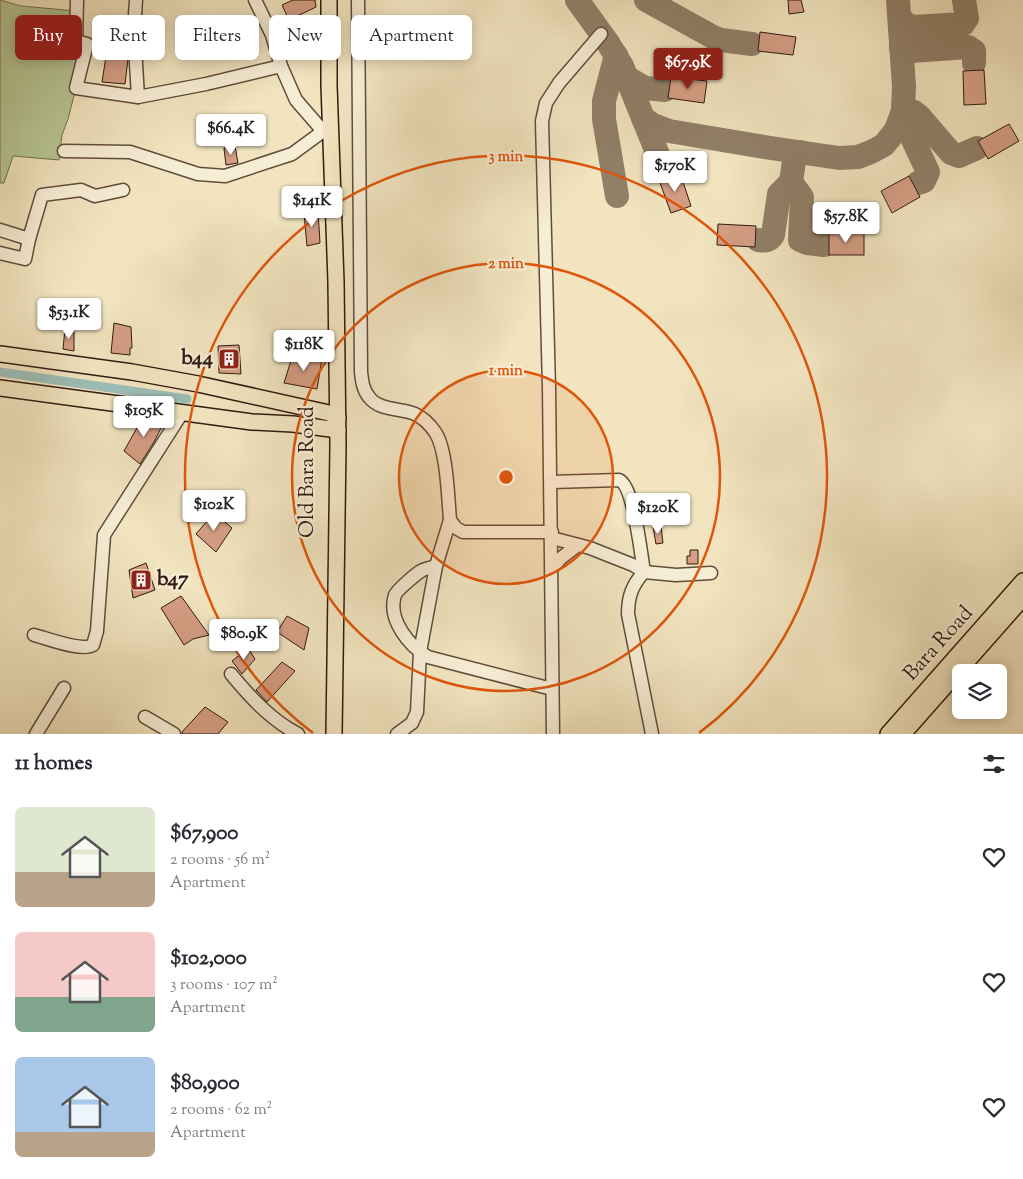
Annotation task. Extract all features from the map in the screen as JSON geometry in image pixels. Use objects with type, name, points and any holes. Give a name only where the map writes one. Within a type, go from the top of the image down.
[{"type":"main road","name":"Old Bara Road","points":[[322,0],[322,131],[329,211],[334,422],[328,734]]},
{"type":"main road","points":[[329,0],[329,211]]},
{"type":"main road","points":[[0,354],[132,372],[198,384],[256,397],[334,422]]},
{"type":"main road","points":[[0,388],[252,422],[293,424],[334,422]]},
{"type":"main road","points":[[252,422],[256,412],[256,397]]},
{"type":"main road","points":[[334,422],[334,734]]},
{"type":"main road","name":"Bara Road","points":[[888,734],[1023,582]]},
{"type":"main road","points":[[903,734],[1023,598]]},
{"type":"street","points":[[77,0],[76,41],[87,44],[76,88],[138,97],[206,84],[281,66]]},
{"type":"street","points":[[136,0],[134,30],[138,97]]},
{"type":"street","points":[[64,151],[130,152],[198,174],[225,176],[292,154],[322,131],[296,100],[281,66],[272,35],[255,0]]},
{"type":"street","points":[[358,0],[360,372],[364,388],[370,399],[384,406],[415,414],[436,433],[442,445],[450,520],[436,566],[420,652],[417,712],[412,723],[397,734]]},
{"type":"street","points":[[553,734],[552,535],[542,121],[546,103],[559,83],[601,34]]},
{"type":"street","points":[[0,253],[25,259],[42,196],[81,190],[95,196],[123,190]]},
{"type":"street","points":[[0,230],[29,239]]},
{"type":"street","points":[[34,635],[79,646],[86,647],[92,645],[97,631],[104,535],[182,413]]},
{"type":"street","points":[[550,482],[619,480],[624,482],[633,508],[644,572]]},
{"type":"street","points":[[450,520],[456,528],[463,532],[552,535],[633,565],[644,572],[676,575],[711,573]]},
{"type":"street","points":[[552,568],[561,558],[578,545]]},
{"type":"street","points":[[436,566],[421,570],[396,593],[394,605],[395,618],[402,632],[420,652],[428,658],[552,689]]},
{"type":"street","points":[[644,572],[635,582],[628,600],[628,614],[652,734]]},
{"type":"street","points":[[231,674],[246,692],[273,718],[298,734]]},
{"type":"street","points":[[36,734],[64,688]]},
{"type":"street","points":[[145,717],[174,734]]},
{"type":"green space","points":[[0,0],[21,6],[76,11],[76,15],[15,15],[15,60],[82,60],[82,44],[87,45],[62,135],[59,160],[13,156],[4,183],[0,183]]},
{"type":"building","points":[[293,0],[315,0],[316,7],[299,15],[287,15],[282,5]]},
{"type":"building","points":[[788,0],[801,0],[804,12],[789,14]]},
{"type":"building","points":[[760,32],[796,37],[793,55],[758,51]]},
{"type":"building","points":[[105,60],[128,60],[125,84],[102,82]]},
{"type":"building","points":[[984,70],[986,104],[964,105],[963,71]]},
{"type":"building","points":[[671,77],[707,81],[704,103],[668,98]]},
{"type":"building","points":[[1009,124],[1019,141],[988,159],[978,141]]},
{"type":"building","points":[[235,146],[238,163],[226,165],[224,148]]},
{"type":"building","points":[[680,173],[691,206],[671,213],[659,180]]},
{"type":"building","points":[[909,176],[920,197],[892,213],[881,191]]},
{"type":"building","points":[[318,211],[320,243],[307,246],[304,214]]},
{"type":"building","points":[[718,224],[756,226],[755,247],[717,245]]},
{"type":"building","points":[[829,233],[864,233],[864,255],[829,255]]},
{"type":"building","points":[[114,323],[131,327],[132,348],[130,348],[130,355],[111,353]]},
{"type":"building","points":[[65,329],[74,331],[74,351],[63,349]]},
{"type":"building","name":"b44","points":[[239,345],[241,374],[219,373],[218,346]]},
{"type":"building","points":[[293,354],[322,359],[317,389],[284,383]]},
{"type":"building","points":[[143,417],[165,420],[140,464],[124,451]]},
{"type":"building","points":[[214,513],[232,528],[216,552],[196,534]]},
{"type":"building","points":[[661,526],[663,543],[656,544],[653,527]]},
{"type":"building","points":[[690,550],[698,550],[698,564],[687,564],[687,556],[690,556]]},
{"type":"building","name":"b47","points":[[146,563],[155,590],[133,598],[129,570]]},
{"type":"building","points":[[181,596],[209,635],[193,639],[184,645],[161,608]]},
{"type":"building","points":[[287,616],[309,628],[304,650],[277,632]]},
{"type":"building","points":[[252,625],[267,640],[255,649],[245,630]]},
{"type":"building","points":[[248,648],[255,659],[242,674],[232,661]]},
{"type":"building","points":[[282,662],[295,671],[267,702],[256,690]]},
{"type":"building","points":[[205,707],[228,722],[218,734],[182,734],[182,732]]},
{"type":"waterway","points":[[0,372],[187,399]]},
{"type":"taxiway","points":[[577,0],[622,66],[665,172]]},
{"type":"taxiway","points":[[646,0],[713,37],[721,40],[752,44]]},
{"type":"taxiway","points":[[643,118],[653,125],[669,131],[764,147],[839,158],[858,157],[871,152],[884,145],[896,130],[903,111],[904,86],[898,0]]},
{"type":"taxiway","points":[[900,18],[906,24],[913,27],[963,24],[967,18],[964,0]]},
{"type":"taxiway","points":[[901,47],[911,51],[968,47],[974,51],[974,63]]},
{"type":"taxiway","points":[[616,55],[604,101],[604,119],[617,196]]},
{"type":"taxiway","points":[[628,78],[645,88],[665,90]]},
{"type":"taxiway","points":[[903,111],[914,112],[920,117],[951,153],[959,156],[977,148]]},
{"type":"taxiway","points":[[902,116],[928,172],[924,181],[918,183]]},
{"type":"taxiway","points":[[800,152],[794,161],[791,182],[802,197],[800,240],[807,243],[824,245]]},
{"type":"taxiway","points":[[758,240],[767,240],[773,235],[779,194],[791,182]]},
{"type":"place","name":"b44","points":[[229,359]]},
{"type":"place","name":"b47","points":[[141,580]]}]
